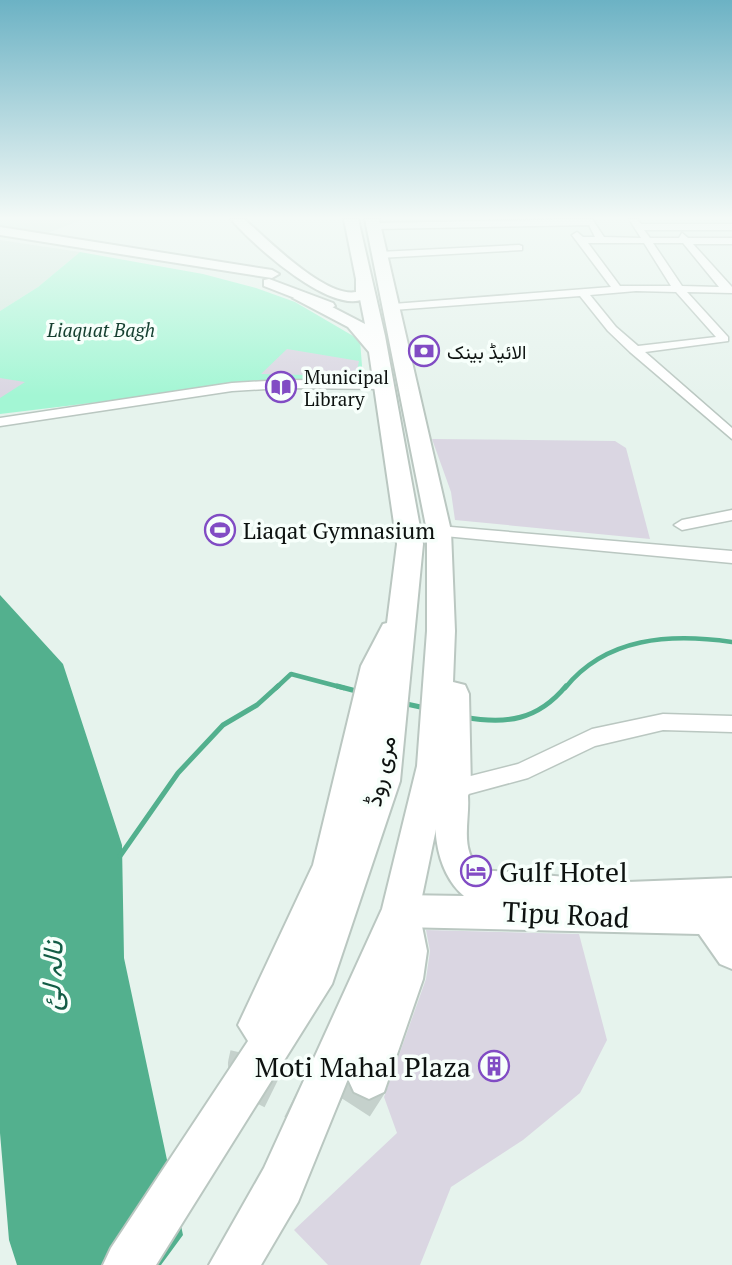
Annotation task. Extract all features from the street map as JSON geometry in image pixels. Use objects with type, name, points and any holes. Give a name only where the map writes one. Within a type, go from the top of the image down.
[{"type":"main road","points":[[280,278],[301,298],[354,323],[379,351]]},
{"type":"main road","points":[[284,278],[344,299],[363,295],[363,278]]},
{"type":"main road","points":[[364,278],[384,385]]},
{"type":"main road","points":[[385,278],[439,531],[441,631],[449,645],[444,736],[454,789],[453,856],[466,879],[477,885],[628,898],[732,894]]},
{"type":"main road","points":[[301,298],[331,307],[370,312]]},
{"type":"main road","name":"مری روڈ","points":[[128,1265],[318,971],[383,781],[377,722],[387,666],[405,607],[410,544],[384,385]]},
{"type":"main road","points":[[259,1025],[330,868],[377,722]]},
{"type":"main road","name":"مری روڈ","points":[[234,1265],[281,1185],[400,911],[444,736]]},
{"type":"main road","points":[[369,1077],[403,979],[408,951],[400,911]]},
{"type":"main road","name":"Tipu Road","points":[[400,911],[499,911],[720,919]]},
{"type":"main road","points":[[720,919],[732,952]]},
{"type":"street","points":[[609,278],[618,290]]},
{"type":"street","points":[[634,350],[724,339],[672,278]]},
{"type":"street","points":[[393,307],[618,290],[729,290]]},
{"type":"street","points":[[583,293],[612,329],[634,350],[732,435]]},
{"type":"street","points":[[0,422],[232,387],[284,384],[384,385]]},
{"type":"street","points":[[682,525],[732,515]]},
{"type":"street","points":[[439,531],[732,557]]},
{"type":"street","points":[[454,789],[521,772],[592,738],[663,722],[732,724]]},
{"type":"shaded area","points":[[0,278],[49,278],[38,287],[0,311]]},
{"type":"green space","name":"Liaquat Bagh","points":[[49,278],[218,278],[256,288],[295,302],[360,340],[363,379],[280,380],[0,414],[0,311]]},
{"type":"water","name":"نالہ لئ","points":[[0,595],[63,664],[122,845],[124,958],[183,1235],[161,1265],[17,1265],[9,1240],[0,1133]]},
{"type":"building","points":[[287,349],[359,361],[356,376],[261,374]]},
{"type":"building","points":[[0,378],[25,382],[0,398]]},
{"type":"building","points":[[432,439],[615,441],[626,448],[650,539],[455,520],[451,492]]},
{"type":"building","name":"Moti Mahal Plaza","points":[[426,930],[579,934],[607,1040],[580,1093],[523,1140],[451,1187],[420,1265],[328,1265],[294,1230],[397,1133],[384,1097],[426,979],[430,951]]},
{"type":"waterway","points":[[565,688],[581,671],[600,658],[641,642],[686,638],[732,642]]},
{"type":"waterway","points":[[276,688],[291,674],[344,688]]},
{"type":"waterway","points":[[120,856],[178,773],[223,725],[257,705],[278,686]]},
{"type":"waterway","points":[[337,686],[360,692]]},
{"type":"waterway","points":[[464,717],[494,720],[520,717],[544,706],[566,686]]},
{"type":"waterway","points":[[402,703],[425,708]]},
{"type":"tunnel","points":[[252,1055],[250,1064],[263,1082],[334,1117],[351,1105],[369,1077]]},
{"type":"place","name":"الائیڈ بینک","points":[[424,351]]},
{"type":"place","name":"Municipal Library","points":[[281,387]]},
{"type":"place","name":"Liaqat Gymnasium","points":[[220,530]]},
{"type":"place","name":"Gulf Hotel","points":[[476,871]]},
{"type":"place","name":"Moti Mahal Plaza","points":[[494,1066]]}]
